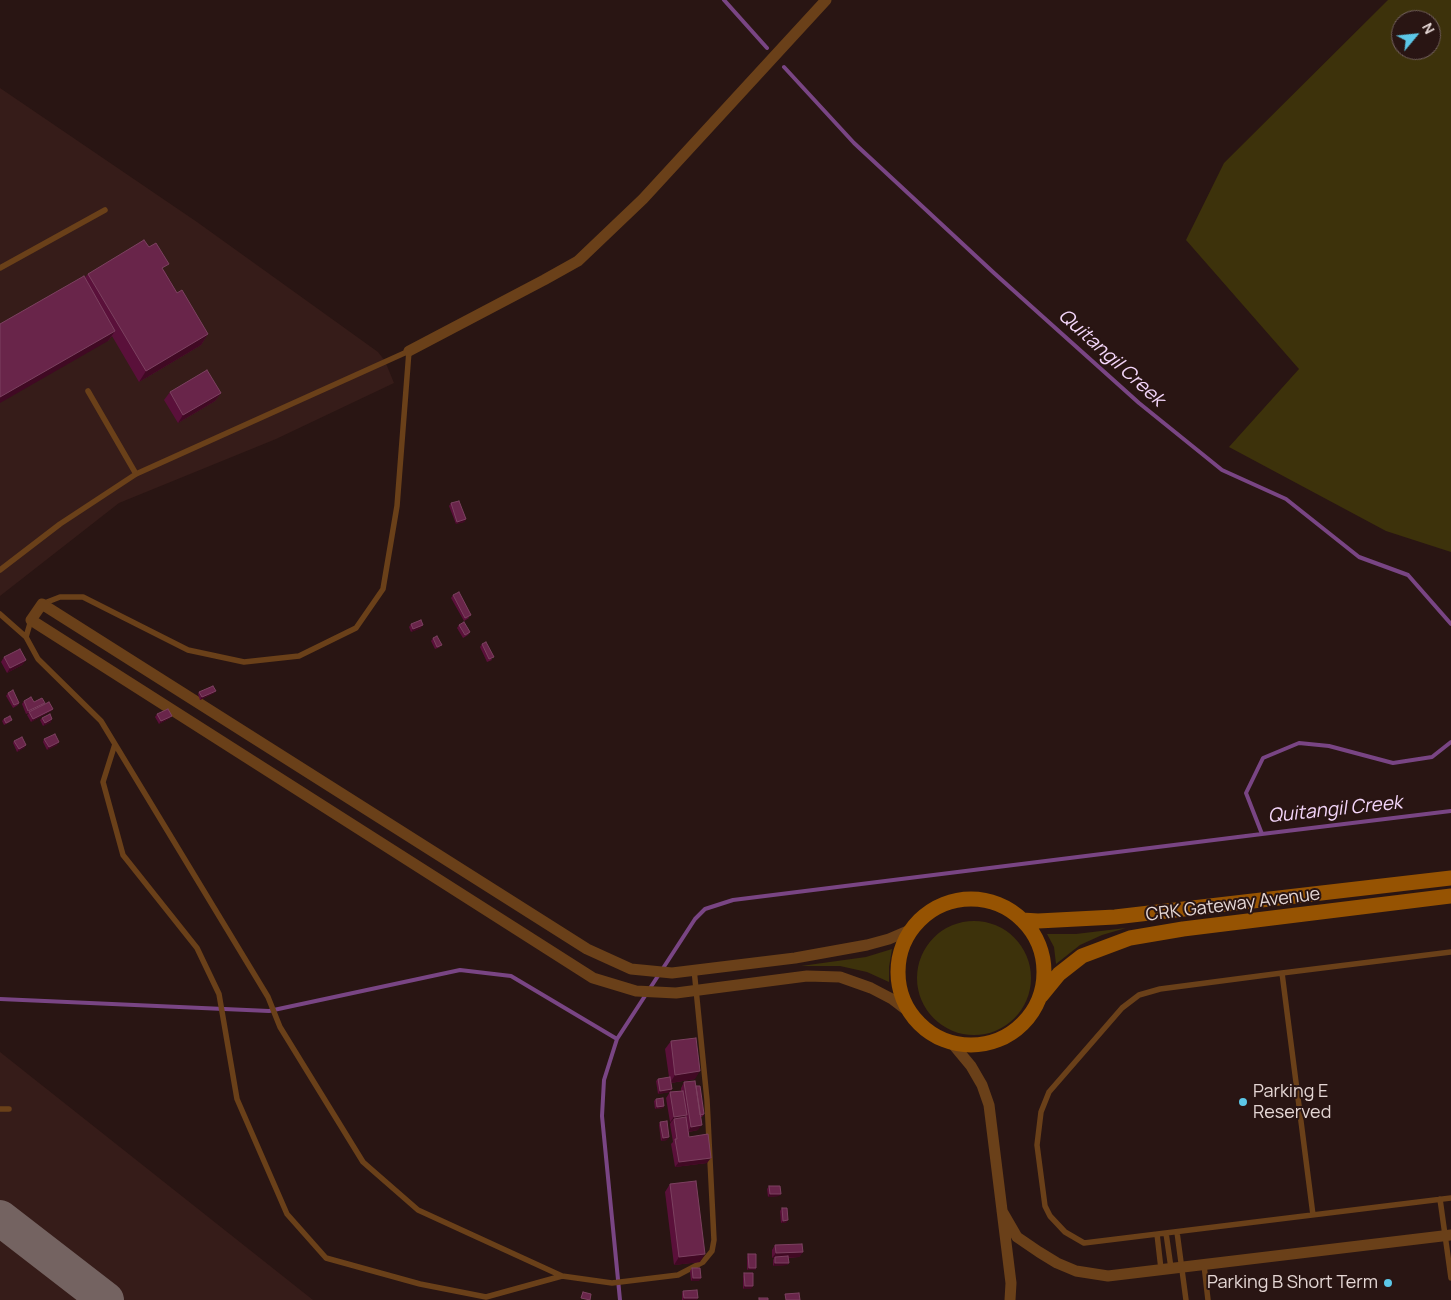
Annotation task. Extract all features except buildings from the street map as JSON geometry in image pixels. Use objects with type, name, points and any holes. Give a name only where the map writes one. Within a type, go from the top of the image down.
[{"type":"main road","name":"CRK Gateway Avenue","points":[[1022,920],[1038,921],[1115,917],[1451,878]]},
{"type":"main road","name":"CRK Gateway Avenue","points":[[1040,997],[1059,974],[1082,956],[1130,938],[1184,929],[1451,896]]},
{"type":"main road","points":[[963,899],[985,900],[1005,907],[1022,920],[1035,936],[1042,956],[1044,976],[1040,997],[1029,1016],[1014,1031],[1001,1038],[973,1045],[951,1042],[935,1036],[921,1025],[910,1012],[900,992],[898,971],[901,950],[910,930],[924,915],[943,904],[963,899]]},
{"type":"street","points":[[409,351],[578,261],[643,199],[826,0]]},
{"type":"street","points":[[910,930],[889,939],[836,952],[795,958],[672,973],[631,970],[587,949],[42,604],[31,620],[593,978],[636,991],[676,993],[807,976],[840,977],[871,988],[892,999],[910,1012]]},
{"type":"street","points":[[951,1042],[971,1066],[982,1085],[989,1105],[1011,1283],[1016,1300]]},
{"type":"street","points":[[1002,1211],[1017,1236],[1039,1252],[1057,1263],[1076,1271],[1108,1276],[1448,1235]]},
{"type":"street","points":[[1010,1300],[1011,1283]]},
{"type":"lane","points":[[0,268],[105,210]]},
{"type":"lane","points":[[0,570],[60,524],[136,474],[409,351],[397,506],[383,589],[356,628],[299,656],[244,662],[188,650],[83,597],[60,597],[42,604]]},
{"type":"lane","points":[[88,391],[136,474]]},
{"type":"lane","points":[[0,614],[26,637],[38,659],[101,721],[268,997],[280,1027],[364,1162],[418,1210],[562,1276],[612,1283],[678,1275],[703,1262],[712,1251],[714,1240],[707,1100],[694,970]]},
{"type":"lane","points":[[26,637],[31,620]]},
{"type":"lane","points":[[115,744],[103,782],[123,855],[197,948],[219,994],[236,1100],[286,1214],[326,1258],[420,1284],[486,1297],[562,1276]]},
{"type":"lane","points":[[1451,952],[1160,989],[1140,995],[1122,1008],[1049,1092],[1041,1112],[1037,1145],[1045,1206],[1050,1216],[1065,1232],[1084,1243],[1451,1198]]},
{"type":"lane","points":[[1282,973],[1313,1215]]},
{"type":"lane","points":[[0,1109],[9,1109]]},
{"type":"lane","points":[[1440,1199],[1448,1235],[1451,1278]]},
{"type":"lane","points":[[1171,1269],[1177,1232]]},
{"type":"lane","points":[[1166,1233],[1171,1269]]},
{"type":"lane","points":[[1157,1234],[1186,1300]]},
{"type":"lane","points":[[1204,1265],[1208,1300]]},
{"type":"shaded area","points":[[1388,0],[1451,0],[1451,552],[1386,531],[1229,447],[1299,369],[1186,240],[1224,163]]},
{"type":"shaded area","points":[[0,88],[197,222],[378,352],[385,361],[394,383],[276,439],[119,503],[0,596]]},
{"type":"shaded area","points":[[974,921],[996,926],[1014,938],[1026,956],[1031,978],[1026,1000],[1014,1018],[996,1030],[974,1035],[952,1030],[934,1018],[922,1000],[917,978],[922,956],[934,938],[952,926]]},
{"type":"shaded area","points":[[1126,928],[1102,935],[1080,945],[1056,964],[1054,947],[1047,934],[1076,934]]},
{"type":"shaded area","points":[[892,949],[889,982],[867,972],[840,966],[801,966],[866,957]]},
{"type":"shaded area","points":[[0,1052],[313,1300],[0,1300]]},
{"type":"waterway","name":"Quitangil Creek","points":[[724,0],[767,48]]},
{"type":"waterway","name":"Quitangil Creek","points":[[784,67],[854,143],[994,273],[1139,403],[1222,470],[1286,499],[1359,557],[1408,575],[1451,624]]},
{"type":"waterway","name":"Quitangil Creek","points":[[1451,742],[1432,757],[1393,763],[1329,746],[1299,743],[1263,758],[1246,793],[1262,834],[1451,811]]},
{"type":"waterway","points":[[620,1300],[602,1116],[604,1080],[617,1039],[695,919],[705,909],[733,900],[1262,834]]},
{"type":"waterway","points":[[0,999],[269,1011],[460,970],[511,976],[617,1039]]},
{"type":"taxiway","points":[[0,1218],[106,1300]]},
{"type":"place","name":"Parking E Reserved","points":[[1243,1102]]},
{"type":"place","name":"Parking B Short Term","points":[[1388,1283]]}]
